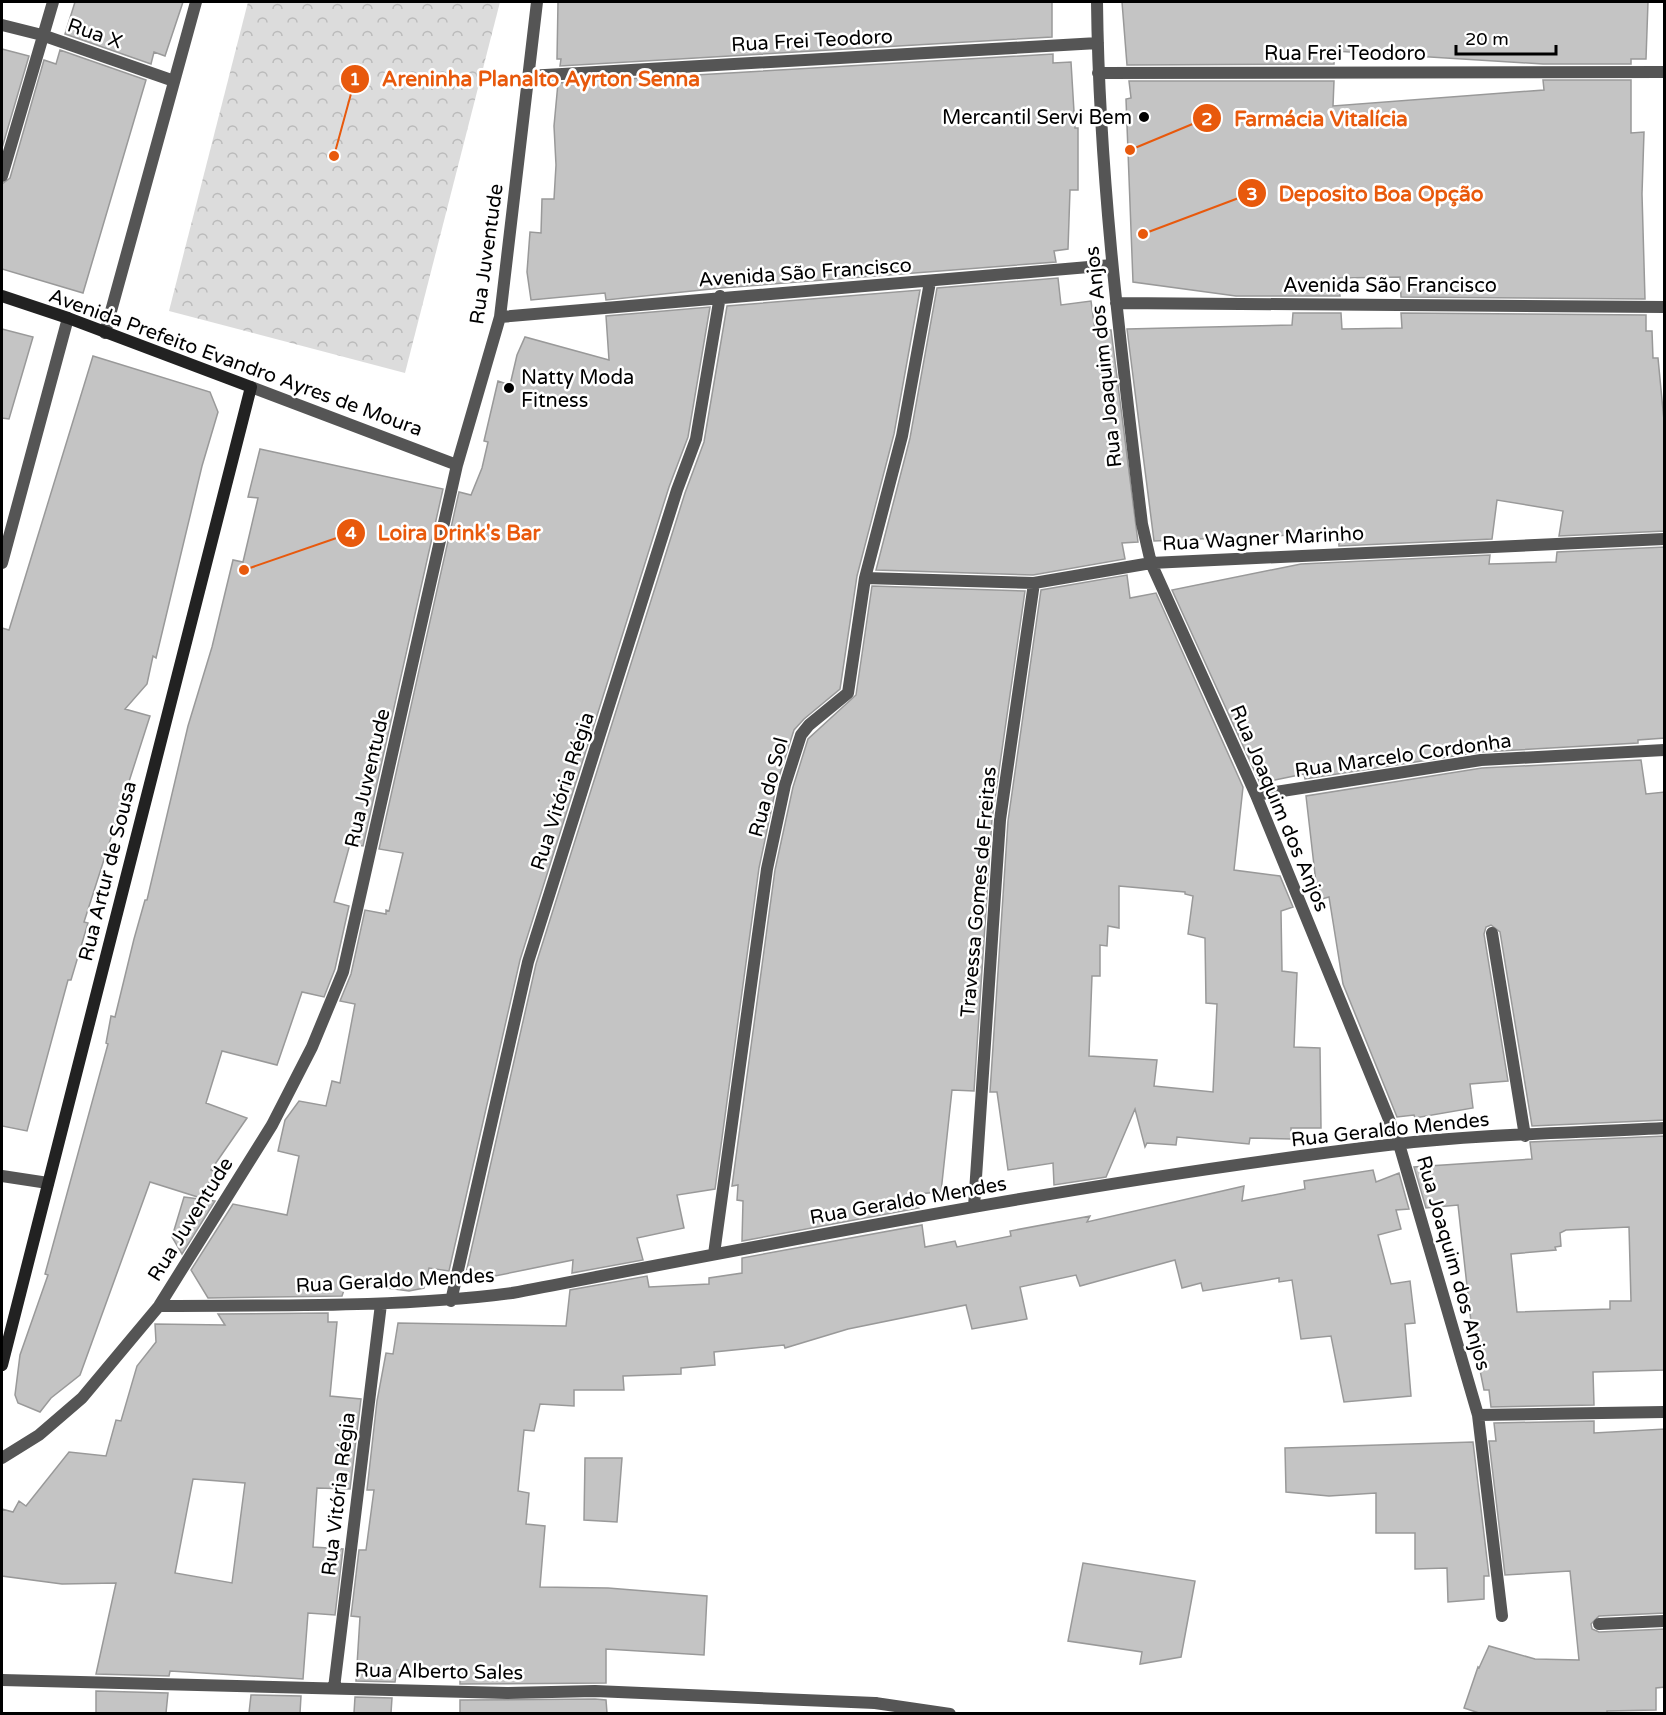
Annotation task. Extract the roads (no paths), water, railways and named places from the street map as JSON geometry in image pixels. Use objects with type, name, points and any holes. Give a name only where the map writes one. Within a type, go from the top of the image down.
[{"type":"street","points":[[2,176],[53,2]]},
{"type":"street","points":[[105,333],[196,2]]},
{"type":"street","name":"Rua Juventude","points":[[2,1458],[39,1434],[82,1398],[159,1306],[272,1125],[312,1047],[343,972],[457,465],[500,317],[537,2]]},
{"type":"street","name":"Rua Joaquim dos Anjos","points":[[1097,2],[1098,73],[1112,265],[1142,524],[1151,563],[1256,795],[1398,1144],[1478,1415],[1502,1616]]},
{"type":"street","name":"Rua X","points":[[2,25],[42,35],[174,81]]},
{"type":"street","name":"Rua Frei Teodoro","points":[[528,76],[1098,43]]},
{"type":"street","name":"Rua Frei Teodoro","points":[[1098,73],[1665,72]]},
{"type":"street","name":"Avenida São Francisco","points":[[500,317],[1112,265]]},
{"type":"street","name":"Rua do Sol","points":[[714,1254],[767,869],[785,785],[801,735],[809,725],[848,693],[865,578],[902,435],[930,282]]},
{"type":"street","name":"Avenida Prefeito Evandro Ayres de Moura","points":[[2,296],[68,318],[457,465]]},
{"type":"street","name":"Rua Vitória Régia","points":[[451,1301],[528,962],[677,490],[696,439],[720,297]]},
{"type":"street","name":"Avenida São Francisco","points":[[1116,303],[1665,307]]},
{"type":"street","points":[[2,563],[68,318]]},
{"type":"street","name":"Rua Artur de Sousa","points":[[2,1365],[251,387]]},
{"type":"street","name":"Rua Wagner Marinho","points":[[865,578],[1035,583],[1151,563],[1665,539]]},
{"type":"street","name":"Travessa Gomes de Freitas","points":[[974,1206],[1000,819],[1035,583]]},
{"type":"street","name":"Rua Marcelo Cordonha","points":[[1256,795],[1482,760],[1665,750]]},
{"type":"street","points":[[1492,933],[1525,1136]]},
{"type":"street","name":"Rua Geraldo Mendes","points":[[159,1306],[381,1304],[451,1301],[512,1293],[974,1206],[1200,1171],[1398,1144],[1665,1128]]},
{"type":"street","points":[[2,1176],[48,1183]]},
{"type":"street","name":"Rua Vitória Régia","points":[[334,1688],[381,1304]]},
{"type":"street","points":[[1478,1415],[1665,1412]]},
{"type":"street","points":[[1599,1624],[1665,1621]]},
{"type":"street","name":"Rua Alberto Sales","points":[[2,1680],[507,1693],[595,1691],[875,1703],[950,1713]]},
{"type":"place","name":"Mercantil Servi Bem","points":[[1144,117]]},
{"type":"place","name":"Farmácia Vitalícia","points":[[1130,150]]},
{"type":"place","name":"Areninha Planalto Ayrton Senna","points":[[334,156]]},
{"type":"place","name":"Deposito Boa Opção","points":[[1143,234]]},
{"type":"place","name":"Natty Moda Fitness","points":[[509,388]]},
{"type":"place","name":"Loira Drink's Bar","points":[[244,570]]}]
